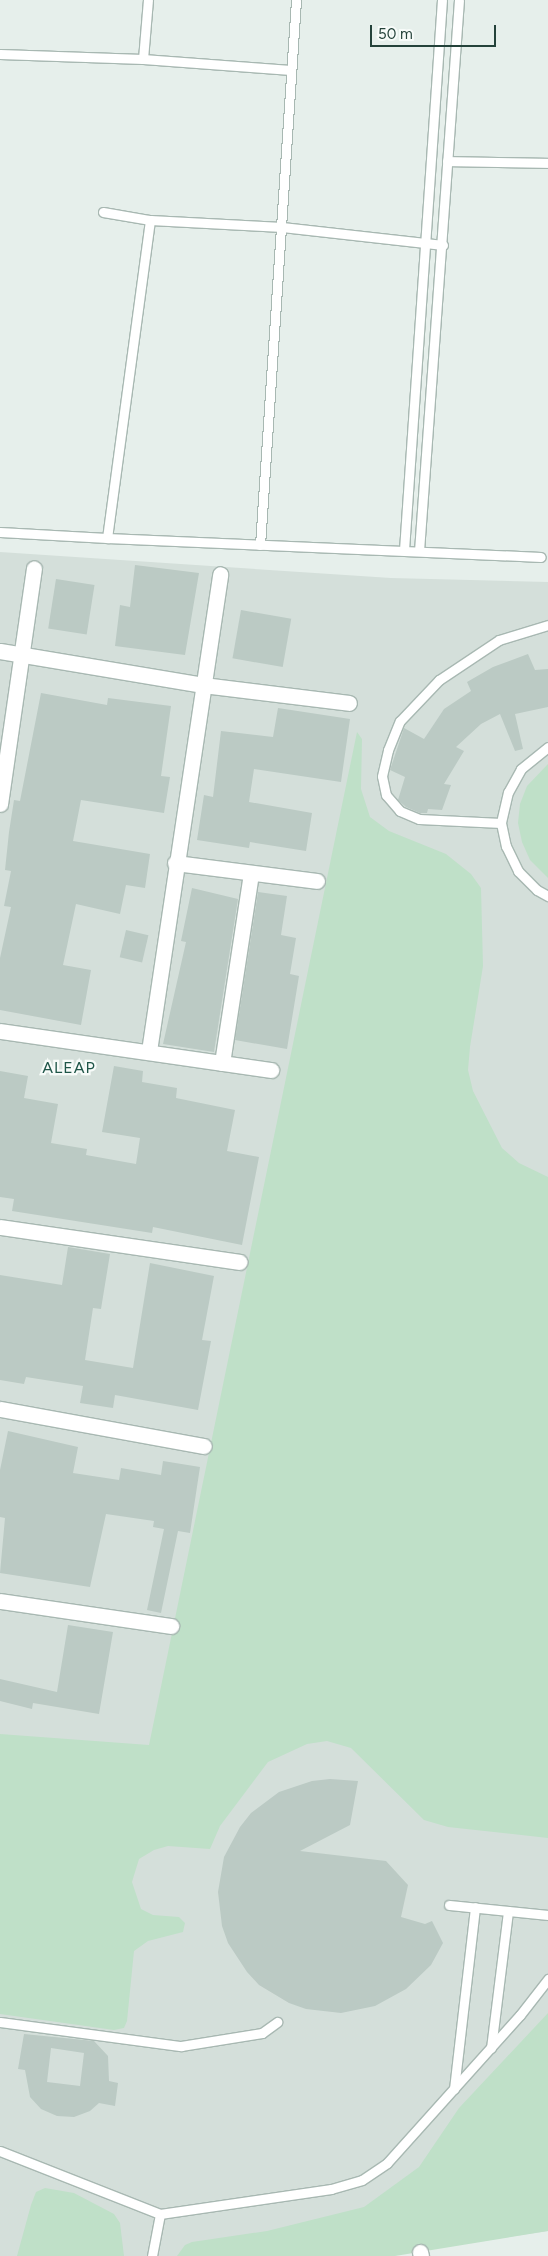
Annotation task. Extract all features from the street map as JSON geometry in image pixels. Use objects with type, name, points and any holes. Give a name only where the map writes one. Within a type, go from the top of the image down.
[{"type":"street","points":[[0,804],[34,568]]},
{"type":"street","points":[[149,1051],[175,862],[220,574]]},
{"type":"street","points":[[0,652],[203,684],[349,703]]},
{"type":"street","points":[[175,862],[317,881]]},
{"type":"street","points":[[222,1063],[251,872]]},
{"type":"street","points":[[0,1031],[271,1070]]},
{"type":"street","points":[[0,1227],[238,1262]]},
{"type":"street","points":[[0,1411],[204,1446]]},
{"type":"street","points":[[0,1601],[171,1626]]},
{"type":"lane","points":[[143,59],[148,0]]},
{"type":"lane","points":[[260,545],[296,0]]},
{"type":"lane","points":[[404,550],[427,244],[442,0]]},
{"type":"lane","points":[[419,551],[443,245],[459,0]]},
{"type":"lane","points":[[0,54],[143,59],[291,70]]},
{"type":"lane","points":[[447,161],[548,163]]},
{"type":"lane","points":[[104,212],[150,220],[282,227],[443,245]]},
{"type":"lane","points":[[107,538],[150,220]]},
{"type":"lane","points":[[0,532],[541,557]]},
{"type":"lane","points":[[501,823],[419,819],[400,811],[386,795],[382,776],[388,750],[400,721],[440,680],[499,640],[548,625]]},
{"type":"lane","points":[[548,747],[521,769],[508,792],[501,823],[506,846],[518,871],[537,890],[548,896]]},
{"type":"lane","points":[[449,1905],[548,1915]]},
{"type":"lane","points":[[454,2089],[475,1908]]},
{"type":"lane","points":[[491,2048],[508,1911]]},
{"type":"lane","points":[[0,2151],[160,2214],[330,2189],[362,2180],[388,2163],[491,2048],[548,1979]]},
{"type":"lane","points":[[0,2022],[181,2046],[262,2033],[277,2022]]},
{"type":"lane","points":[[152,2256],[160,2214]]},
{"type":"shaded area","points":[[0,552],[391,578],[548,582],[548,2231],[381,2256],[0,2256]]},
{"type":"green space","points":[[357,732],[362,739],[361,789],[370,817],[389,831],[446,854],[471,874],[481,888],[483,966],[468,1070],[473,1091],[502,1148],[519,1163],[548,1177],[548,1838],[448,1827],[424,1820],[351,1748],[327,1741],[307,1744],[268,1762],[220,1826],[210,1849],[168,1846],[154,1850],[139,1859],[132,1882],[141,1909],[153,1915],[179,1917],[185,1923],[183,1932],[148,1941],[134,1951],[127,2021],[124,2028],[114,2030],[0,2014],[0,1734],[149,1745]]},
{"type":"green space","points":[[548,764],[548,878],[530,860],[522,842],[518,823],[520,804],[527,786]]},
{"type":"green space","points":[[548,2013],[548,2231],[395,2256],[177,2256],[185,2245],[192,2242],[267,2231],[364,2207],[419,2167],[459,2108]]},
{"type":"green space","points":[[45,2188],[74,2193],[114,2214],[120,2223],[124,2256],[17,2256],[36,2192]]},
{"type":"building","points":[[135,565],[199,573],[185,655],[115,646],[120,605],[130,607]]},
{"type":"building","points":[[56,579],[95,585],[87,634],[48,628]]},
{"type":"building","points":[[241,610],[291,619],[283,667],[232,658]]},
{"type":"building","points":[[528,654],[535,670],[548,669],[548,707],[515,714],[523,749],[515,751],[500,714],[481,724],[456,747],[464,751],[444,784],[451,785],[442,810],[428,809],[427,813],[420,813],[406,807],[398,800],[405,777],[390,770],[404,728],[424,739],[444,709],[471,691],[467,682],[493,667]]},
{"type":"building","points":[[41,693],[107,705],[108,698],[171,706],[161,776],[170,777],[164,813],[81,800],[73,841],[150,854],[145,888],[126,885],[120,914],[76,904],[63,965],[91,970],[81,1025],[0,1010],[0,958],[11,907],[4,906],[11,871],[5,870],[9,832],[14,800],[20,801]]},
{"type":"building","points":[[278,708],[350,719],[341,782],[254,769],[249,802],[312,813],[306,851],[250,842],[249,848],[197,840],[204,795],[213,797],[221,731],[273,737]]},
{"type":"building","points":[[192,888],[238,899],[214,1052],[163,1044],[186,942],[181,941]]},
{"type":"building","points":[[258,892],[287,896],[281,935],[296,938],[290,974],[299,976],[287,1049],[235,1040]]},
{"type":"building","points":[[126,930],[148,935],[142,962],[120,957]]},
{"type":"building","points":[[114,1066],[143,1071],[142,1082],[177,1088],[176,1098],[235,1110],[227,1151],[259,1157],[242,1245],[153,1227],[152,1233],[12,1211],[14,1199],[0,1197],[0,1071],[28,1076],[24,1098],[58,1104],[51,1143],[87,1149],[86,1155],[136,1164],[140,1138],[102,1132]]},
{"type":"building","points":[[68,1247],[110,1254],[101,1309],[93,1308],[85,1360],[133,1368],[150,1263],[214,1276],[202,1340],[211,1341],[198,1410],[115,1395],[113,1408],[80,1403],[83,1386],[26,1377],[24,1384],[0,1380],[0,1275],[62,1285]]},
{"type":"building","points":[[8,1431],[78,1447],[73,1473],[119,1480],[121,1468],[161,1475],[163,1461],[200,1467],[190,1533],[178,1531],[161,1613],[147,1610],[164,1529],[153,1527],[154,1521],[106,1514],[90,1587],[0,1573],[5,1518],[0,1517],[0,1470]]},
{"type":"building","points":[[68,1625],[113,1632],[99,1714],[33,1703],[32,1709],[0,1701],[0,1679],[57,1692]]},
{"type":"building","points":[[330,1779],[358,1781],[350,1825],[300,1851],[386,1861],[408,1885],[401,1917],[425,1924],[432,1921],[443,1943],[431,1965],[406,1989],[375,2006],[341,2013],[306,2009],[289,2003],[259,1985],[247,1972],[228,1943],[222,1926],[218,1892],[224,1857],[240,1827],[251,1813],[279,1792],[312,1781]]},
{"type":"building","points":[[24,2034],[94,2041],[108,2056],[109,2081],[118,2083],[115,2106],[99,2103],[90,2111],[74,2117],[57,2116],[41,2109],[30,2097],[25,2070],[18,2069]],"holes":[[[51,2048],[84,2053],[80,2086],[47,2082]]]},
{"type":"district","name":"ALEAP","points":[[69,1068]]}]
